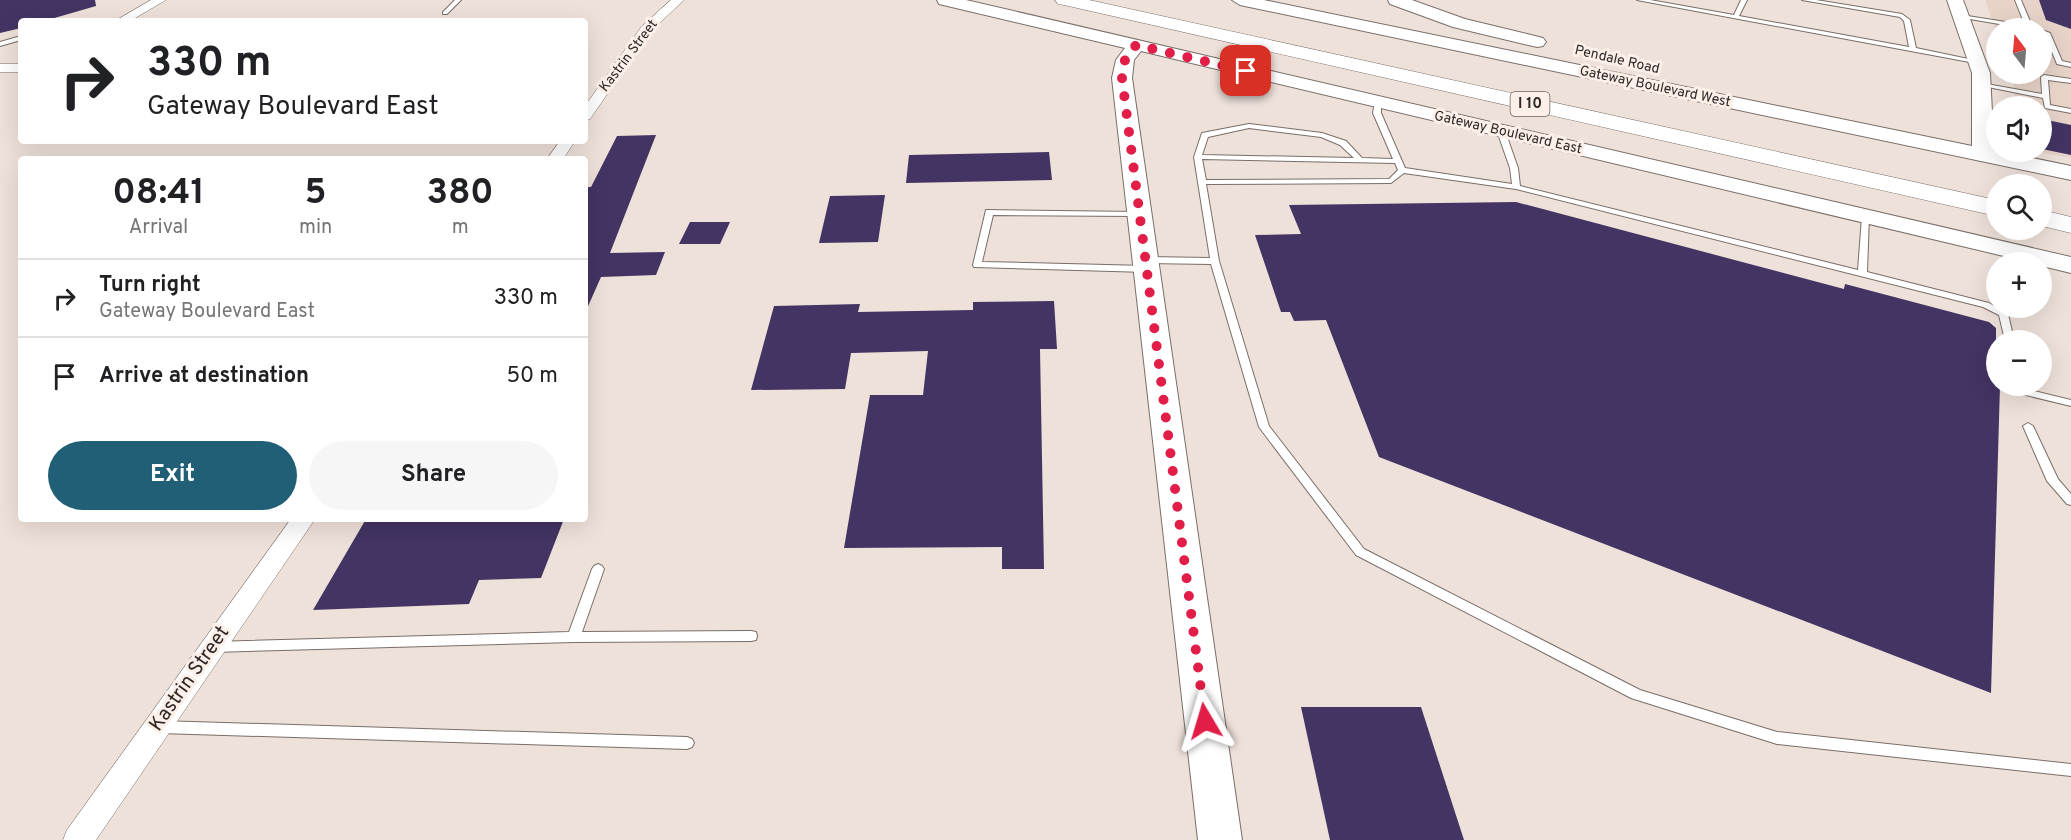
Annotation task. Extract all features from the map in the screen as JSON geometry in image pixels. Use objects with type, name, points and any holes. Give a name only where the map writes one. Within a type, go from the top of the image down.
[{"type":"highway","name":"I 10","points":[[1064,0],[1986,206]]},
{"type":"highway","name":"I 10","points":[[1132,0],[1986,187]]},
{"type":"highway","points":[[2052,200],[2071,205]]},
{"type":"highway","points":[[2052,220],[2071,225]]},
{"type":"main road","name":"Gateway Boulevard East","points":[[945,0],[2071,265]]},
{"type":"main road","name":"Gateway Boulevard West","points":[[1240,0],[2071,173]]},
{"type":"main road","name":"Pendale Road","points":[[1395,0],[1459,23],[1559,47]]},
{"type":"main road","points":[[1958,9],[1981,73],[1983,155]]},
{"type":"main road","points":[[1136,45],[1125,60],[1122,78],[1220,840]]},
{"type":"main road","name":"Pendale Road","points":[[1629,62],[1745,92],[1837,124]]},
{"type":"street","points":[[126,18],[160,0]]},
{"type":"street","name":"Kastrin Street","points":[[588,112],[646,28],[678,0]]},
{"type":"street","points":[[0,68],[18,68]]},
{"type":"street","name":"Kastrin Street","points":[[78,840],[301,522]]},
{"type":"lane","points":[[445,13],[458,0]]},
{"type":"lane","points":[[1640,0],[1975,61]]},
{"type":"lane","points":[[1736,17],[1744,0]]},
{"type":"lane","points":[[1804,0],[1902,16],[1907,20],[1913,49]]},
{"type":"lane","points":[[2018,0],[2026,18]]},
{"type":"lane","points":[[1958,9],[1992,18]]},
{"type":"lane","points":[[0,44],[18,39]]},
{"type":"lane","points":[[2052,45],[2059,63],[2071,65]]},
{"type":"lane","points":[[2046,96],[2044,77],[2071,81]]},
{"type":"lane","points":[[1981,85],[2041,96]]},
{"type":"lane","points":[[1378,102],[1377,113],[1402,170]]},
{"type":"lane","points":[[2052,108],[2071,111]]},
{"type":"lane","points":[[1360,160],[1343,143],[1322,135],[1249,126],[1205,135],[1198,157],[1215,261],[1264,427],[1360,552],[1636,694],[1777,738],[2071,770]]},
{"type":"lane","points":[[1501,131],[1514,168],[1516,187]]},
{"type":"lane","points":[[1198,157],[1398,161]]},
{"type":"lane","points":[[1402,170],[1516,187],[1986,305],[2003,314],[2007,330]]},
{"type":"lane","points":[[1202,182],[1391,181],[1402,170]]},
{"type":"lane","points":[[1141,214],[988,212],[977,265],[1146,265],[1215,261]]},
{"type":"lane","points":[[1862,274],[1866,217]]},
{"type":"lane","points":[[2042,396],[2071,403]]},
{"type":"lane","points":[[2028,426],[2053,481],[2071,501]]},
{"type":"lane","points":[[574,636],[598,569]]},
{"type":"lane","points":[[213,647],[574,636],[751,636]]},
{"type":"lane","points":[[157,727],[687,743]]},
{"type":"shaded area","points":[[1985,0],[2071,0],[2071,158],[2052,155],[2052,96],[2014,96],[2014,84],[2052,84],[2052,18],[1992,18]]},
{"type":"building","points":[[0,0],[95,0],[96,6],[54,18],[18,18],[18,29],[0,33]]},
{"type":"building","points":[[2039,0],[2071,0],[2071,29],[2052,22],[2052,18],[2045,18]]},
{"type":"building","points":[[2052,121],[2071,125],[2071,155],[2052,151]]},
{"type":"building","points":[[656,135],[610,253],[665,252],[656,275],[601,277],[588,306],[588,187],[591,187],[617,136]]},
{"type":"building","points":[[1049,152],[1052,180],[906,183],[909,155]]},
{"type":"building","points":[[885,195],[878,242],[819,243],[830,196]]},
{"type":"building","points":[[1516,202],[1844,289],[1845,284],[1989,322],[1996,330],[1986,330],[1986,396],[2000,396],[1991,693],[1379,457],[1326,320],[1294,321],[1290,312],[1281,312],[1255,235],[1301,234],[1289,205]]},
{"type":"building","points":[[690,222],[730,222],[720,244],[679,244]]},
{"type":"building","points":[[1054,301],[1057,349],[1040,349],[1044,569],[1002,569],[1002,547],[844,548],[870,395],[923,395],[928,351],[851,353],[845,389],[751,390],[774,306],[860,304],[858,312],[973,310],[973,302]]},
{"type":"building","points":[[364,522],[563,522],[541,578],[479,580],[469,604],[313,610]]},
{"type":"building","points":[[1301,707],[1421,707],[1464,840],[1330,840]]},
{"type":"route","points":[[1205,721],[1122,78],[1125,60],[1136,45],[1246,71]]}]
